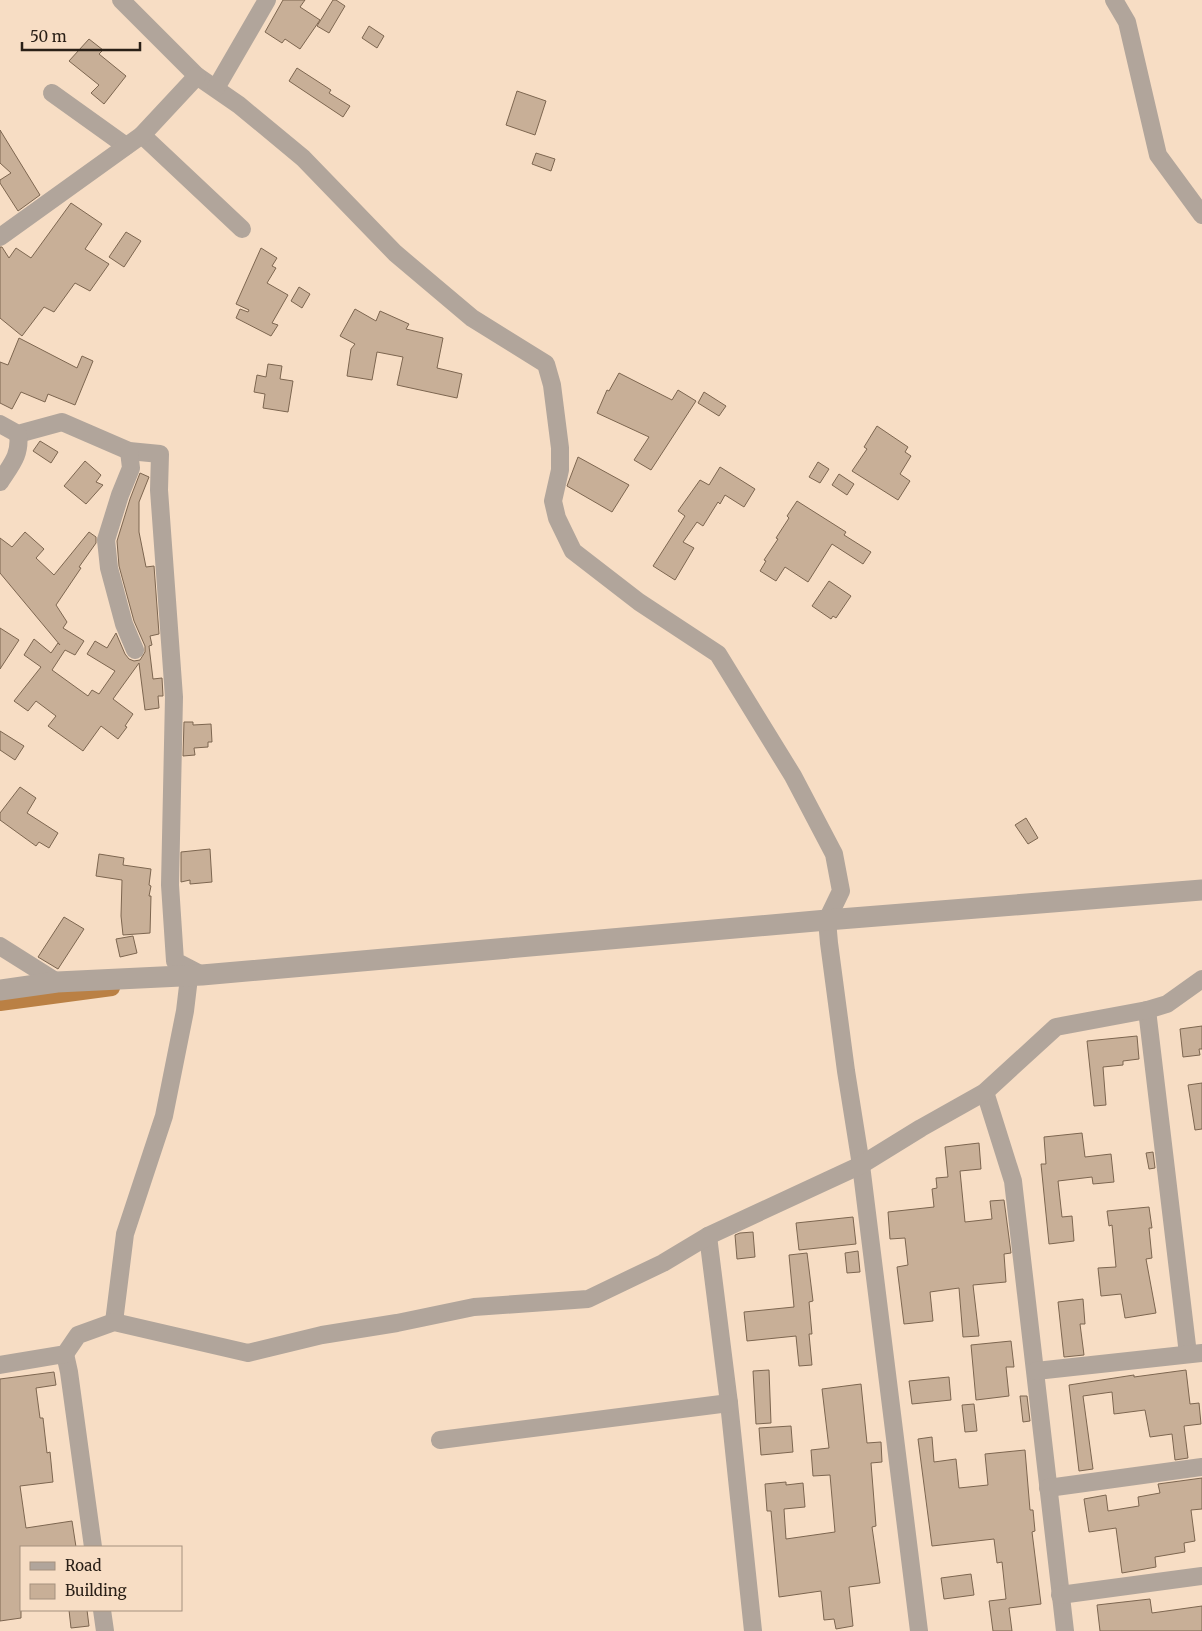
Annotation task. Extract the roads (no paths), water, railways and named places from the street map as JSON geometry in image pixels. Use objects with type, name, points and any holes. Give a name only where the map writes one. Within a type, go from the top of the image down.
[{"type":"street","points":[[121,0],[197,76],[239,105],[303,158],[394,253],[472,318],[546,364],[552,385],[560,448],[560,470],[552,501],[566,541],[573,552],[639,602],[718,654],[793,776],[834,854],[841,891],[827,920],[829,943],[861,1166],[919,1631]]},
{"type":"street","points":[[216,88],[268,0]]},
{"type":"street","points":[[1114,0],[1127,22],[1158,155],[1202,215]]},
{"type":"street","points":[[0,237],[142,136],[197,76]]},
{"type":"street","points":[[52,93],[126,146]]},
{"type":"street","points":[[142,136],[242,229]]},
{"type":"street","points":[[0,424],[18,434],[62,422],[129,450],[160,454],[158,490],[174,697],[170,886],[175,961],[195,980]]},
{"type":"street","points":[[0,482],[17,455],[18,434]]},
{"type":"street","points":[[129,450],[131,468],[120,495],[106,540],[109,568],[122,615],[136,650]]},
{"type":"street","points":[[0,990],[57,982],[195,980],[827,920],[1202,890]]},
{"type":"street","points":[[0,946],[57,982]]},
{"type":"street","points":[[114,1322],[125,1234],[164,1116],[185,1011],[195,980]]},
{"type":"street","points":[[0,1366],[65,1354],[78,1335],[114,1322],[248,1353],[322,1335],[397,1323],[474,1307],[588,1299],[663,1263],[708,1236],[861,1166],[921,1128],[985,1092],[1056,1027],[1147,1010],[1167,1004],[1202,980]]},
{"type":"street","points":[[1036,1371],[1195,1353],[1147,1010]]},
{"type":"street","points":[[985,1092],[1013,1181],[1065,1631]]},
{"type":"street","points":[[708,1236],[729,1403],[753,1631]]},
{"type":"street","points":[[65,1354],[93,1546]]},
{"type":"street","points":[[440,1440],[729,1403]]},
{"type":"street","points":[[1048,1488],[1202,1467]]},
{"type":"street","points":[[1060,1595],[1202,1576]]},
{"type":"street","points":[[102,1611],[105,1631]]},
{"type":"waterway","points":[[0,1003],[112,988]]}]
